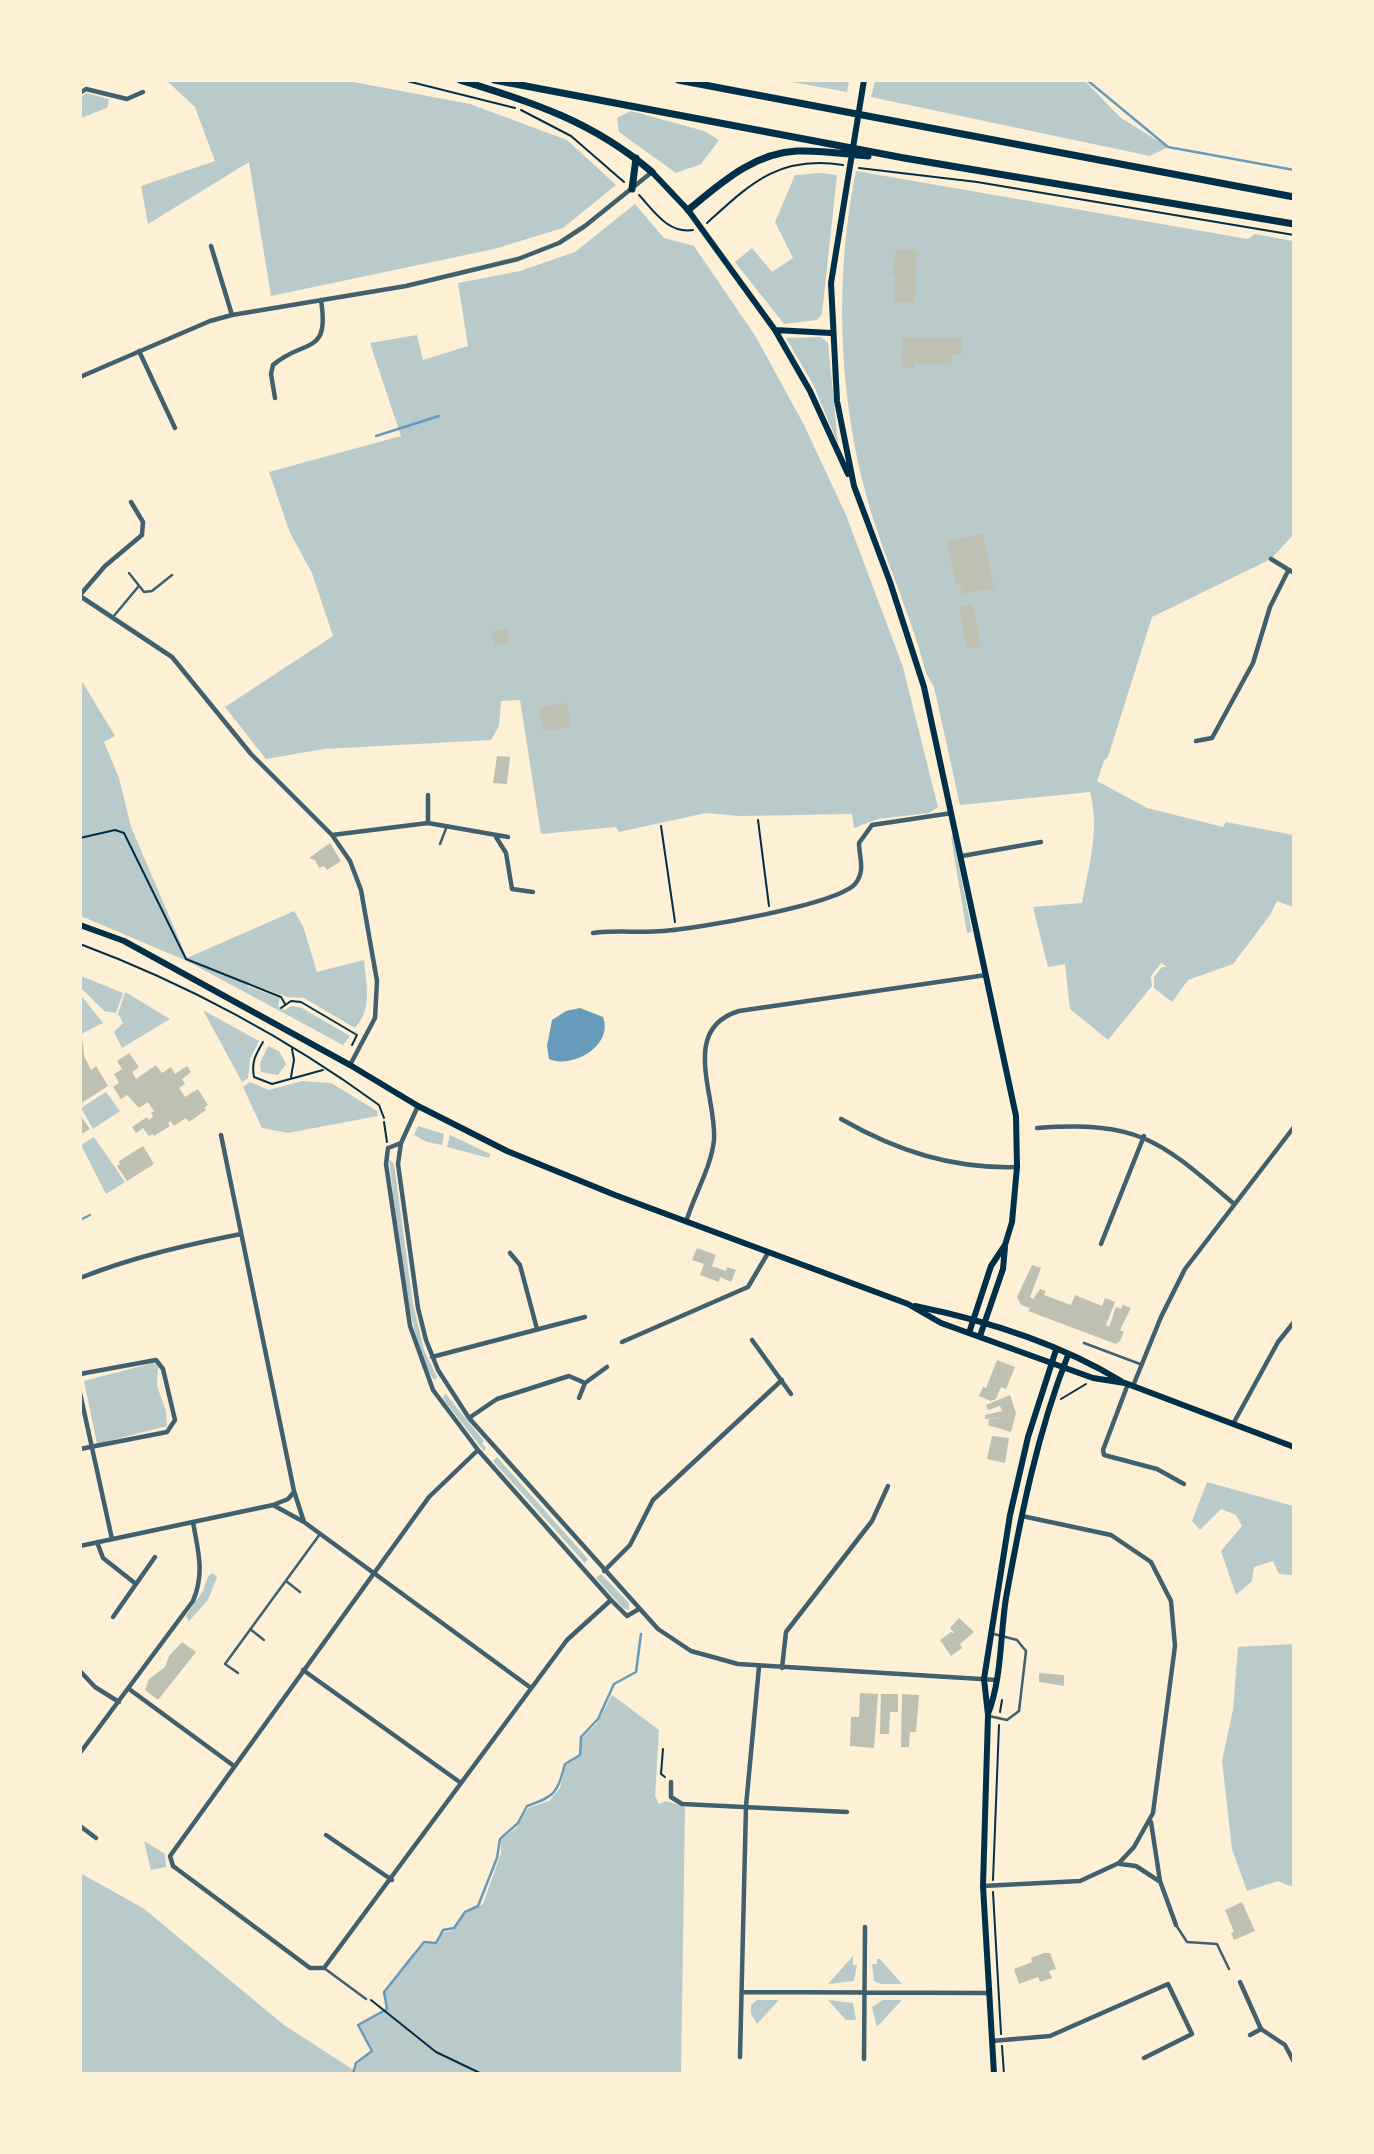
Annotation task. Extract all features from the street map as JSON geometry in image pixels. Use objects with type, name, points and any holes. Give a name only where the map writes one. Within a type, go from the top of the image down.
[{"type":"highway","points":[[460,80],[562,113],[593,129],[652,172]]},
{"type":"highway","points":[[494,80],[904,158],[1293,224]]},
{"type":"highway","points":[[678,80],[1293,197]]},
{"type":"highway","points":[[700,80],[731,90]]},
{"type":"highway","points":[[688,210],[731,175],[765,158],[796,151],[904,158]]},
{"type":"highway","points":[[632,189],[636,158]]},
{"type":"main road","points":[[853,486],[837,401],[831,332],[831,283],[845,183],[864,80]]},
{"type":"main road","points":[[652,172],[688,210],[775,330],[810,391],[853,486],[921,676],[1012,1089],[1017,1167],[1016,1200],[1005,1245],[1003,1269],[980,1336]]},
{"type":"main road","points":[[775,330],[831,332]]},
{"type":"main road","points":[[80,925],[124,942],[350,1065],[418,1106],[507,1152],[908,1304],[973,1321],[1053,1349],[1098,1367],[1129,1385],[1293,1447]]},
{"type":"main road","points":[[969,1333],[991,1266],[1005,1245]]},
{"type":"main road","points":[[908,1304],[941,1323],[1093,1378],[1129,1385]]},
{"type":"main road","points":[[994,2074],[983,1886],[988,1715],[984,1679],[1006,1538],[1025,1450],[1052,1362],[1053,1349]]},
{"type":"main road","points":[[988,1715],[995,1696],[1001,1635],[1035,1452],[1068,1355]]},
{"type":"street","points":[[80,93],[86,89],[127,99],[143,92]]},
{"type":"street","points":[[80,377],[232,315],[406,286],[518,259],[559,243],[652,172]]},
{"type":"street","points":[[211,246],[232,315]]},
{"type":"street","points":[[275,398],[271,374],[273,365],[319,338],[324,328],[321,300]]},
{"type":"street","points":[[139,351],[175,428]]},
{"type":"street","points":[[131,502],[143,522],[142,535],[105,566],[80,596],[172,657],[259,764],[332,835],[351,861],[376,963],[375,1018],[350,1065]]},
{"type":"street","points":[[1196,741],[1212,738],[1219,727],[1253,663],[1270,607],[1291,572],[1271,559]]},
{"type":"street","points":[[428,795],[428,823]]},
{"type":"street","points":[[593,933],[676,930],[831,897],[852,887],[861,870],[859,842],[872,825],[953,813]]},
{"type":"street","points":[[332,835],[428,823],[509,837]]},
{"type":"street","points":[[496,836],[506,853],[512,889],[533,892]]},
{"type":"street","points":[[962,856],[1041,842]]},
{"type":"street","points":[[686,1222],[713,1147],[704,1048],[717,1023],[739,1011],[987,975]]},
{"type":"street","points":[[418,1106],[401,1143],[400,1186],[418,1308],[432,1357],[444,1383],[469,1418],[604,1571],[666,1636],[691,1651],[710,1658],[759,1667],[997,1680]]},
{"type":"street","points":[[841,1119],[902,1150],[933,1160],[1017,1167]]},
{"type":"street","points":[[1037,1128],[1105,1128],[1144,1136],[1181,1159],[1233,1203]]},
{"type":"street","points":[[1184,1484],[1157,1469],[1104,1455],[1103,1450],[1129,1385],[1142,1364],[1180,1278],[1233,1203],[1293,1128]]},
{"type":"street","points":[[221,1135],[294,1491],[304,1522]]},
{"type":"street","points":[[1101,1244],[1144,1136]]},
{"type":"street","points":[[401,1143],[391,1145],[386,1152],[386,1164],[410,1326],[433,1390],[478,1450],[611,1600],[627,1616],[639,1609]]},
{"type":"street","points":[[80,1278],[169,1249],[242,1234]]},
{"type":"street","points":[[510,1253],[520,1265],[537,1329]]},
{"type":"street","points":[[622,1342],[748,1287],[755,1280],[768,1253]]},
{"type":"street","points":[[432,1357],[585,1317]]},
{"type":"street","points":[[1233,1425],[1270,1354],[1293,1322]]},
{"type":"street","points":[[752,1340],[791,1394]]},
{"type":"street","points":[[80,1374],[156,1360],[163,1369],[174,1420],[167,1432],[80,1449]]},
{"type":"street","points":[[579,1398],[585,1383],[607,1367]]},
{"type":"street","points":[[469,1418],[497,1399],[569,1376],[585,1383]]},
{"type":"street","points":[[604,1571],[631,1545],[653,1500],[782,1380]]},
{"type":"street","points":[[433,1390],[444,1383]]},
{"type":"street","points":[[80,1393],[83,1419],[92,1446],[112,1539]]},
{"type":"street","points":[[478,1450],[429,1497],[170,1856],[173,1867],[310,1968],[324,1968],[392,1880],[567,1640],[611,1600]]},
{"type":"street","points":[[1025,1450],[1035,1452]]},
{"type":"street","points":[[782,1668],[786,1632],[872,1521],[888,1486]]},
{"type":"street","points":[[80,1546],[273,1505],[288,1499],[294,1491]]},
{"type":"street","points":[[273,1505],[304,1522],[531,1688]]},
{"type":"street","points":[[1021,1516],[1111,1535],[1151,1562],[1168,1591],[1176,1628],[1175,1646],[1151,1821],[1160,1881],[1175,1925]]},
{"type":"street","points":[[80,1753],[193,1601],[201,1582],[201,1566],[193,1522]]},
{"type":"street","points":[[1006,1538],[1017,1540]]},
{"type":"street","points":[[97,1542],[103,1558],[136,1584]]},
{"type":"street","points":[[113,1617],[155,1557]]},
{"type":"street","points":[[740,2057],[746,1806],[759,1667]]},
{"type":"street","points":[[303,1670],[461,1783]]},
{"type":"street","points":[[80,1671],[95,1687],[119,1702]]},
{"type":"street","points":[[128,1689],[234,1766]]},
{"type":"street","points":[[671,1782],[671,1797],[682,1804],[847,1812]]},
{"type":"street","points":[[983,1886],[1073,1883],[1100,1874],[1119,1863],[1151,1821]]},
{"type":"street","points":[[80,1826],[96,1838]]},
{"type":"street","points":[[326,1835],[392,1880]]},
{"type":"street","points":[[1119,1863],[1136,1866],[1160,1881]]},
{"type":"street","points":[[864,2059],[865,1927]]},
{"type":"street","points":[[1240,1982],[1261,2029],[1285,2045],[1293,2062]]},
{"type":"street","points":[[991,2040],[1050,2036],[1168,1984],[1192,2034],[1144,2058]]},
{"type":"street","points":[[742,1992],[988,1993]]},
{"type":"street","points":[[1250,2035],[1261,2029]]},
{"type":"lane","points":[[129,573],[144,592],[152,591],[172,575]]},
{"type":"lane","points":[[113,617],[138,587]]},
{"type":"lane","points":[[440,844],[447,826]]},
{"type":"lane","points":[[1084,1343],[1142,1364]]},
{"type":"lane","points":[[237,1673],[225,1664],[320,1534]]},
{"type":"lane","points":[[286,1581],[300,1592]]},
{"type":"lane","points":[[250,1629],[264,1640]]},
{"type":"lane","points":[[988,1715],[1007,1720],[1019,1711],[1025,1648],[1017,1640],[991,1633]]},
{"type":"lane","points":[[1175,1925],[1186,1942],[1217,1944],[1229,1969]]},
{"type":"lane","points":[[324,1968],[366,1999]]},
{"type":"path","points":[[403,80],[518,108],[571,136],[632,189],[668,225],[682,231],[694,229]]},
{"type":"path","points":[[706,224],[757,180],[784,167],[814,162],[977,183],[1293,234]]},
{"type":"path","points":[[758,820],[770,912]]},
{"type":"path","points":[[661,826],[676,930]]},
{"type":"path","points":[[80,838],[121,830],[146,873],[186,959],[281,997],[285,1004]]},
{"type":"path","points":[[80,944],[195,993],[292,1048],[379,1105],[387,1141]]},
{"type":"path","points":[[281,1008],[285,1004],[301,1002],[357,1035],[350,1044]]},
{"type":"path","points":[[263,1042],[252,1062],[254,1077],[272,1084],[324,1069]]},
{"type":"path","points":[[290,1077],[294,1059],[292,1048]]},
{"type":"path","points":[[1061,1399],[1087,1383]]},
{"type":"path","points":[[993,1875],[999,1726]]},
{"type":"path","points":[[663,1749],[661,1774],[671,1782]]},
{"type":"path","points":[[993,1894],[1001,2032]]},
{"type":"path","points":[[366,1999],[382,2007],[436,2052],[482,2074]]},
{"type":"path","points":[[1002,2048],[1004,2074]]},
{"type":"shaded area","points":[[166,80],[348,81],[470,104],[567,140],[616,185],[563,228],[494,249],[271,296],[249,162],[148,224],[141,186],[215,161],[195,107]]},
{"type":"shaded area","points":[[849,80],[847,92],[786,81]]},
{"type":"shaded area","points":[[875,81],[1085,81],[1121,118],[1168,147],[1150,156],[871,97]]},
{"type":"shaded area","points":[[86,93],[109,99],[107,108],[81,118],[81,98]]},
{"type":"shaded area","points":[[631,111],[704,131],[719,140],[701,164],[676,173],[619,132],[617,118]]},
{"type":"shaded area","points":[[856,171],[1248,239],[1255,234],[1293,241],[1293,535],[1271,559],[1152,617],[1108,757],[1097,781],[1147,808],[1223,827],[1226,822],[1293,835],[1293,907],[1277,901],[1270,915],[1233,964],[1188,980],[1172,1002],[1154,988],[1154,977],[1162,967],[1167,967],[1161,963],[1151,976],[1152,986],[1108,1040],[1070,1009],[1065,964],[1048,967],[1033,907],[1082,903],[1094,834],[1090,792],[960,805],[934,687],[926,673],[864,487],[849,409],[842,329],[845,249]]},
{"type":"shaded area","points":[[795,175],[837,175],[822,314],[817,320],[784,324],[735,262],[752,248],[772,272],[793,258],[775,222]]},
{"type":"shaded area","points":[[635,204],[664,238],[694,246],[756,337],[804,425],[846,515],[903,667],[938,807],[929,813],[878,819],[854,828],[852,814],[740,816],[706,813],[619,832],[616,827],[541,834],[520,700],[501,701],[499,726],[491,740],[324,749],[266,759],[225,707],[333,636],[312,573],[290,533],[269,472],[401,436],[370,343],[417,335],[423,360],[468,346],[458,283],[520,271],[575,252]]},
{"type":"shaded area","points":[[821,337],[828,343],[838,444],[814,386],[786,338]]},
{"type":"shaded area","points":[[80,678],[115,736],[104,742],[119,778],[131,827],[187,958],[294,911],[303,926],[317,972],[364,960],[367,996],[361,1021],[355,1028],[304,998],[287,997],[249,983],[247,986],[280,998],[278,1006],[284,1010],[292,1006],[302,1008],[350,1036],[343,1045],[187,961],[81,916]]},
{"type":"shaded area","points":[[953,836],[972,932],[967,933],[951,837]]},
{"type":"shaded area","points":[[81,976],[123,993],[116,1013],[104,1011],[81,988]]},
{"type":"shaded area","points":[[125,992],[170,1019],[122,1048],[114,1032],[123,1023],[118,1014]]},
{"type":"shaded area","points":[[80,994],[103,1023],[81,1034],[80,1034]]},
{"type":"shaded area","points":[[203,1010],[259,1041],[250,1059],[248,1078],[242,1082]]},
{"type":"shaded area","points":[[268,1046],[279,1051],[286,1064],[278,1075],[261,1072],[260,1063]]},
{"type":"shaded area","points":[[302,1081],[331,1083],[377,1111],[378,1116],[288,1133],[262,1128],[243,1087],[250,1082],[269,1090]]},
{"type":"shaded area","points":[[106,1092],[120,1111],[93,1129],[81,1108]]},
{"type":"shaded area","points":[[418,1126],[444,1134],[442,1145],[427,1142],[414,1135]]},
{"type":"shaded area","points":[[450,1135],[490,1154],[489,1158],[447,1147]]},
{"type":"shaded area","points":[[94,1137],[125,1182],[106,1194],[81,1145]]},
{"type":"shaded area","points":[[389,1159],[394,1164],[413,1304],[424,1350],[437,1377],[435,1380],[426,1366],[410,1311]]},
{"type":"shaded area","points":[[153,1363],[158,1366],[157,1386],[166,1411],[167,1426],[97,1444],[84,1381]]},
{"type":"shaded area","points":[[445,1393],[484,1441],[484,1451],[443,1399]]},
{"type":"shaded area","points":[[497,1457],[588,1559],[585,1563],[592,1571],[493,1461]]},
{"type":"shaded area","points":[[1207,1482],[1293,1506],[1293,1575],[1279,1574],[1273,1561],[1254,1567],[1252,1581],[1236,1595],[1221,1551],[1242,1526],[1236,1515],[1221,1509],[1200,1530],[1192,1521]]},
{"type":"shaded area","points":[[213,1573],[217,1577],[208,1600],[189,1621],[186,1616],[203,1591],[208,1576]]},
{"type":"shaded area","points":[[601,1574],[629,1603],[629,1610],[623,1608],[596,1578]]},
{"type":"shaded area","points":[[1293,1644],[1293,1887],[1278,1881],[1247,1891],[1232,1849],[1222,1761],[1233,1710],[1238,1647]]},
{"type":"shaded area","points":[[612,1695],[659,1730],[655,1796],[659,1804],[666,1801],[685,1807],[681,2073],[81,2073],[80,1873],[143,1908],[284,2025],[352,2069],[372,2051],[358,2025],[387,2009],[384,1992],[420,1946],[437,1943],[441,1933],[453,1930],[464,1914],[483,1904],[501,1853],[501,1840],[517,1827],[528,1808],[549,1801],[560,1788],[566,1765],[581,1755],[581,1739],[597,1723]]},
{"type":"shaded area","points":[[144,1841],[165,1854],[166,1867],[151,1870]]},
{"type":"shaded area","points":[[853,1956],[853,1965],[857,1965],[854,1981],[828,1984]]},
{"type":"shaded area","points":[[877,1959],[880,1959],[902,1984],[881,1984],[874,1981],[872,1964],[877,1964]]},
{"type":"shaded area","points":[[757,2000],[779,2000],[757,2024],[751,2014],[751,2005]]},
{"type":"shaded area","points":[[828,2000],[853,2003],[856,2020],[846,2020]]},
{"type":"shaded area","points":[[883,2000],[902,2000],[877,2027],[872,2007]]},
{"type":"water","points":[[580,1008],[603,1017],[605,1028],[602,1038],[588,1053],[578,1058],[568,1061],[549,1059],[547,1046],[552,1020],[566,1011]]},
{"type":"building","points":[[896,249],[917,250],[915,303],[894,302],[895,275],[892,275]]},
{"type":"building","points":[[902,337],[961,338],[961,355],[952,355],[951,365],[914,364],[914,368],[901,367]]},
{"type":"building","points":[[983,534],[994,588],[962,594],[960,584],[956,585],[947,541]]},
{"type":"building","points":[[973,604],[981,646],[967,649],[959,606]]},
{"type":"building","points":[[508,629],[509,643],[494,646],[492,631]]},
{"type":"building","points":[[567,703],[571,727],[543,731],[539,707]]},
{"type":"building","points":[[497,756],[510,757],[507,784],[493,783]]},
{"type":"building","points":[[330,843],[341,861],[327,870],[324,866],[319,868],[315,860],[309,858]]},
{"type":"building","points":[[83,1041],[84,1056],[91,1070],[96,1066],[108,1086],[80,1104],[80,1042]]},
{"type":"building","points":[[129,1053],[139,1067],[132,1072],[136,1079],[156,1065],[162,1073],[171,1067],[175,1074],[187,1066],[191,1072],[182,1079],[185,1084],[179,1088],[185,1097],[198,1089],[208,1105],[204,1108],[206,1110],[189,1122],[186,1118],[174,1126],[170,1121],[170,1126],[154,1136],[149,1136],[143,1128],[136,1133],[132,1127],[147,1117],[149,1120],[154,1111],[148,1102],[139,1108],[127,1095],[121,1099],[113,1087],[119,1083],[114,1074],[122,1069],[117,1061]]},
{"type":"building","points":[[80,1115],[90,1129],[80,1135]]},
{"type":"building","points":[[143,1146],[154,1164],[127,1181],[117,1166],[119,1161]]},
{"type":"building","points":[[697,1248],[716,1255],[712,1266],[726,1271],[727,1267],[736,1270],[731,1282],[720,1277],[719,1282],[700,1275],[704,1264],[692,1260]]},
{"type":"building","points":[[1032,1265],[1041,1268],[1030,1297],[1033,1299],[1040,1289],[1046,1291],[1044,1295],[1071,1305],[1075,1295],[1102,1306],[1105,1298],[1115,1302],[1106,1325],[1109,1327],[1116,1307],[1121,1309],[1123,1305],[1131,1308],[1120,1330],[1124,1332],[1120,1341],[1116,1344],[1028,1311],[1030,1308],[1021,1305],[1017,1297]]},
{"type":"building","points":[[997,1360],[1015,1367],[1006,1389],[1001,1387],[996,1399],[991,1401],[979,1396],[983,1387],[986,1388]]},
{"type":"building","points":[[1010,1395],[1016,1413],[1011,1432],[988,1425],[989,1419],[1002,1418],[985,1419],[985,1415],[1002,1411],[1000,1406],[988,1410],[986,1405]]},
{"type":"building","points":[[992,1436],[1009,1438],[1005,1463],[987,1459]]},
{"type":"building","points":[[959,1618],[974,1632],[960,1644],[962,1648],[951,1656],[940,1640],[951,1632],[955,1634],[950,1628]]},
{"type":"building","points":[[182,1642],[196,1652],[158,1700],[145,1690],[149,1679],[165,1667],[169,1656]]},
{"type":"building","points":[[1039,1673],[1064,1675],[1064,1686],[1039,1682]]},
{"type":"building","points":[[860,1693],[878,1694],[874,1748],[850,1746],[851,1717],[859,1717]]},
{"type":"building","points":[[881,1694],[898,1694],[898,1712],[890,1712],[889,1734],[880,1734]]},
{"type":"building","points":[[902,1694],[919,1695],[916,1732],[910,1732],[909,1747],[901,1747]]},
{"type":"building","points":[[1242,1902],[1255,1931],[1234,1940],[1231,1933],[1234,1932],[1225,1910]]},
{"type":"building","points":[[1050,1953],[1056,1969],[1049,1971],[1052,1978],[1040,1982],[1038,1977],[1019,1984],[1014,1969],[1032,1962],[1031,1958]]},
{"type":"waterway","points":[[1087,80],[1168,147],[1294,170]]},
{"type":"waterway","points":[[376,436],[439,416]]},
{"type":"waterway","points":[[80,1220],[90,1215]]},
{"type":"waterway","points":[[353,2074],[356,2063],[372,2051],[358,2025],[387,2009],[384,1992],[424,1942],[436,1943],[443,1930],[454,1928],[465,1912],[478,1906],[497,1858],[500,1839],[518,1823],[527,1806],[554,1792],[565,1764],[580,1755],[581,1737],[598,1719],[614,1684],[636,1672],[641,1634]]}]
